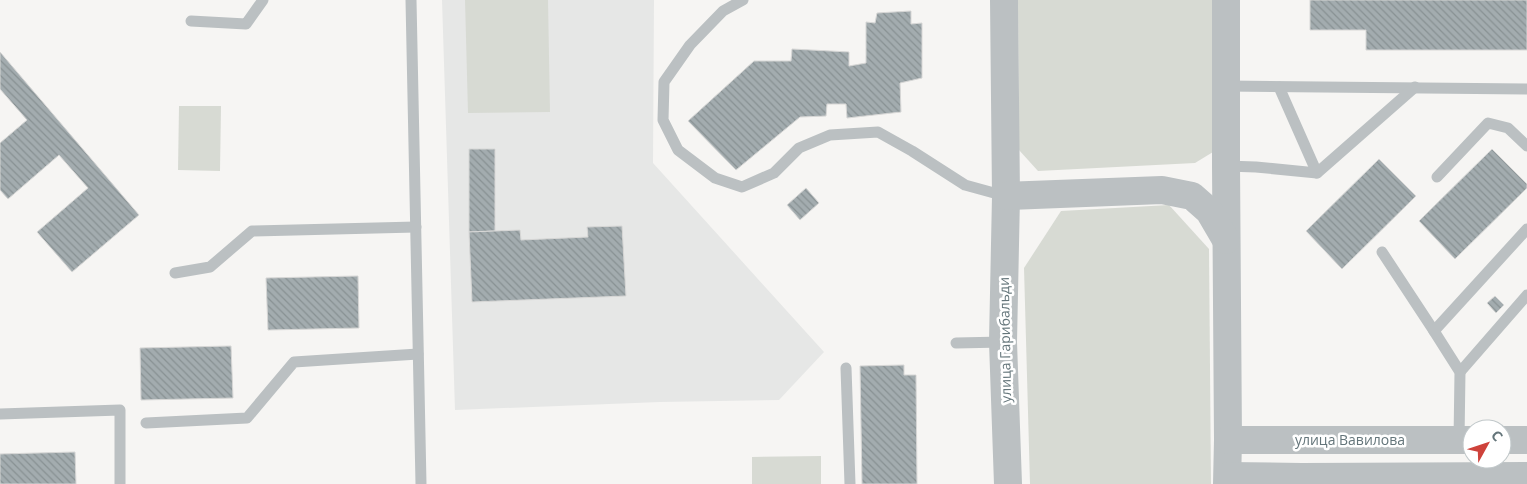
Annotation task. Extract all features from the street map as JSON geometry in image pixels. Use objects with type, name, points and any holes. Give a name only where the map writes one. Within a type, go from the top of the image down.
[{"type":"street","name":"улица Гарибальди","points":[[1004,0],[1006,196],[1003,342],[1008,484]]},
{"type":"street","points":[[1226,0],[1228,480],[1527,476]]},
{"type":"street","points":[[1006,196],[1162,190],[1192,196],[1209,211],[1227,242]]},
{"type":"street","name":"улица Вавилова","points":[[1228,440],[1462,440]]},
{"type":"street","points":[[1512,440],[1527,440]]},
{"type":"lane","points":[[191,21],[246,24],[263,0]]},
{"type":"lane","points":[[412,0],[421,484]]},
{"type":"lane","points":[[744,0],[722,11],[690,45],[664,82],[663,120],[678,150],[715,178],[742,187],[774,173],[799,148],[830,135],[878,132],[912,151],[965,186],[1006,196]]},
{"type":"lane","points":[[1226,86],[1527,89]]},
{"type":"lane","points":[[1279,87],[1317,173]]},
{"type":"lane","points":[[1226,166],[1317,173],[1415,88]]},
{"type":"lane","points":[[1437,177],[1488,123],[1508,128],[1527,146]]},
{"type":"lane","points":[[175,273],[210,267],[252,231],[416,227]]},
{"type":"lane","points":[[1434,330],[1527,229]]},
{"type":"lane","points":[[1382,252],[1460,372],[1464,419]]},
{"type":"lane","points":[[1460,372],[1527,295]]},
{"type":"lane","points":[[956,343],[1003,342]]},
{"type":"lane","points":[[146,422],[246,418],[294,362],[418,354]]},
{"type":"lane","points":[[846,368],[850,484]]},
{"type":"lane","points":[[0,414],[120,410],[120,484]]},
{"type":"shaded area","points":[[442,0],[654,0],[653,163],[824,352],[779,400],[660,402],[455,410]]},
{"type":"shaded area","points":[[465,0],[548,0],[550,112],[468,113]]},
{"type":"shaded area","points":[[1018,0],[1213,0],[1213,152],[1195,163],[1038,171],[1019,150]]},
{"type":"shaded area","points":[[179,106],[221,106],[220,171],[178,170]]},
{"type":"shaded area","points":[[1169,205],[1209,249],[1211,484],[1030,484],[1024,268],[1061,211]]},
{"type":"shaded area","points":[[821,456],[821,484],[752,484],[752,457]]},
{"type":"building","points":[[1310,0],[1527,0],[1527,50],[1366,50],[1366,30],[1310,30]]},
{"type":"building","points":[[911,11],[911,24],[922,23],[922,78],[900,83],[901,112],[847,118],[846,104],[827,104],[826,116],[800,117],[736,170],[688,121],[754,61],[791,61],[792,49],[849,52],[849,66],[866,63],[866,22],[875,23],[877,13]]},
{"type":"building","points":[[0,52],[139,215],[72,272],[37,232],[88,188],[59,155],[8,199],[0,190],[0,143],[27,120],[0,89]]},
{"type":"building","points":[[469,149],[495,149],[495,231],[469,232]]},
{"type":"building","points":[[1492,149],[1527,184],[1527,188],[1455,259],[1419,221]]},
{"type":"building","points":[[1379,159],[1416,196],[1342,269],[1306,231]]},
{"type":"building","points":[[806,188],[819,203],[800,220],[787,205]]},
{"type":"building","points":[[622,226],[626,296],[472,302],[469,232],[520,230],[521,240],[588,237],[587,227]]},
{"type":"building","points":[[358,276],[359,328],[268,330],[266,278]]},
{"type":"building","points":[[1495,296],[1504,305],[1496,313],[1487,303]]},
{"type":"building","points":[[231,346],[233,398],[141,400],[140,348]]},
{"type":"building","points":[[904,365],[904,375],[916,375],[917,484],[862,484],[860,366]]},
{"type":"building","points":[[75,452],[76,484],[0,484],[0,454]]}]
